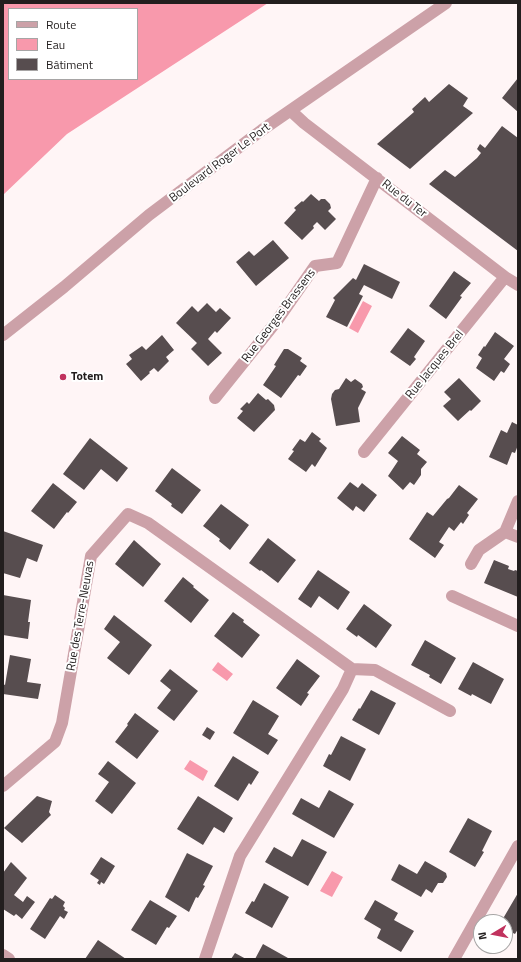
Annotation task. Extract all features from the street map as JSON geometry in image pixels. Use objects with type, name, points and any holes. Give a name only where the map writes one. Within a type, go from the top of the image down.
[{"type":"street","name":"Boulevard Roger Le Port","points":[[3,334],[64,287],[149,215],[262,130],[446,3]]},
{"type":"street","name":"Rue du Ter","points":[[291,111],[505,278],[518,285]]},
{"type":"street","name":"Rue Georges Brassens","points":[[215,398],[276,322],[315,266],[337,263],[377,178]]},
{"type":"street","name":"Rue Jacques Brel","points":[[364,452],[505,278]]},
{"type":"street","points":[[471,564],[479,550],[505,532],[518,501]]},
{"type":"street","name":"Rue des Terre-Neuvas","points":[[3,786],[55,742],[62,723],[91,556],[128,514],[148,523],[352,668]]},
{"type":"street","points":[[505,532],[518,537]]},
{"type":"street","points":[[452,596],[518,626]]},
{"type":"street","points":[[205,959],[240,856],[343,689],[352,668],[375,670],[450,711]]},
{"type":"street","points":[[454,959],[517,852]]},
{"type":"street","points":[[3,955],[9,959]]},
{"type":"water","points":[[3,3],[268,3],[67,134],[3,195]]},
{"type":"water","points":[[363,301],[372,306],[358,333],[349,328]]},
{"type":"water","points":[[218,662],[233,674],[227,681],[212,670]]},
{"type":"water","points":[[190,760],[208,771],[203,781],[184,769]]},
{"type":"water","points":[[332,871],[343,877],[332,897],[320,891]]},
{"type":"building","points":[[518,78],[518,112],[502,98]]},
{"type":"building","points":[[449,84],[468,98],[463,106],[473,113],[410,169],[377,144],[414,112],[412,109],[425,97],[429,102]]},
{"type":"building","points":[[502,126],[518,138],[518,251],[429,184],[445,170],[455,177],[481,153],[477,149],[480,144],[485,148]]},
{"type":"building","points":[[311,194],[319,201],[321,199],[325,199],[330,204],[331,208],[328,211],[336,219],[325,230],[317,222],[313,226],[314,228],[302,240],[284,223],[296,210],[294,208]]},
{"type":"building","points":[[273,240],[289,258],[256,286],[236,262],[249,251],[254,256]]},
{"type":"building","points":[[364,264],[400,282],[392,299],[364,285],[359,294],[363,296],[347,327],[326,317],[335,300],[333,298],[353,278],[356,280]]},
{"type":"building","points":[[454,271],[471,283],[460,296],[462,297],[446,319],[429,306]]},
{"type":"building","points":[[207,303],[216,312],[220,308],[231,318],[217,333],[215,331],[208,339],[222,353],[208,366],[191,349],[197,343],[176,323],[192,306],[198,312]]},
{"type":"building","points":[[408,328],[425,341],[414,357],[416,359],[410,366],[390,352]]},
{"type":"building","points":[[495,332],[514,346],[504,359],[510,364],[504,373],[501,371],[494,381],[476,368],[482,358],[478,355]]},
{"type":"building","points":[[162,335],[174,350],[166,357],[169,361],[158,372],[154,368],[141,381],[126,364],[132,359],[129,355],[142,346],[146,350]]},
{"type":"building","points":[[284,349],[288,349],[302,358],[300,361],[307,366],[300,376],[298,375],[281,398],[263,385],[276,366],[274,365]]},
{"type":"building","points":[[346,378],[351,382],[355,379],[362,384],[363,387],[361,389],[366,392],[358,408],[360,422],[336,426],[331,399],[332,394],[335,390],[339,389]]},
{"type":"building","points":[[459,378],[481,401],[458,421],[443,406],[451,399],[444,392]]},
{"type":"building","points":[[258,393],[274,405],[275,410],[254,432],[237,418],[243,411],[240,409],[247,402],[249,404]]},
{"type":"building","points":[[512,422],[518,425],[518,445],[515,453],[512,452],[507,465],[489,457],[501,430],[507,433]]},
{"type":"building","points":[[312,432],[321,439],[319,441],[327,448],[315,467],[312,464],[306,472],[288,459],[294,451],[292,450],[300,439],[305,442]]},
{"type":"building","points":[[402,436],[420,450],[417,454],[427,462],[421,469],[421,475],[414,485],[410,482],[403,490],[388,476],[398,461],[388,453]]},
{"type":"building","points":[[90,438],[128,468],[117,482],[101,469],[84,490],[63,474]]},
{"type":"building","points":[[172,468],[201,490],[182,514],[155,491]]},
{"type":"building","points":[[350,482],[358,488],[362,483],[377,495],[364,512],[356,506],[353,511],[337,498]]},
{"type":"building","points":[[53,483],[77,502],[54,529],[31,511]]},
{"type":"building","points":[[459,485],[478,499],[467,513],[469,515],[463,524],[461,522],[454,531],[449,527],[439,542],[444,545],[435,558],[409,539],[427,512],[433,516]]},
{"type":"building","points":[[221,504],[249,525],[230,550],[219,541],[220,539],[203,526]]},
{"type":"building","points":[[3,531],[43,545],[37,562],[27,558],[20,578],[3,573]]},
{"type":"building","points":[[268,538],[296,560],[278,583],[249,563]]},
{"type":"building","points":[[134,540],[161,564],[143,587],[115,564]]},
{"type":"building","points":[[494,560],[509,566],[508,569],[518,571],[518,597],[484,583]]},
{"type":"building","points":[[318,570],[350,592],[338,610],[319,596],[311,608],[298,599]]},
{"type":"building","points":[[183,577],[209,600],[191,623],[164,601]]},
{"type":"building","points":[[3,595],[31,600],[28,622],[30,622],[28,639],[3,635]]},
{"type":"building","points":[[364,604],[392,625],[376,648],[358,635],[357,637],[346,629]]},
{"type":"building","points":[[233,612],[260,635],[242,658],[214,636]]},
{"type":"building","points":[[114,615],[152,645],[129,675],[107,658],[120,642],[104,629]]},
{"type":"building","points":[[425,640],[456,658],[441,684],[429,677],[430,675],[411,665]]},
{"type":"building","points":[[10,655],[31,659],[27,682],[41,684],[38,699],[3,694],[3,684],[5,685]]},
{"type":"building","points":[[297,659],[320,676],[307,693],[309,694],[301,706],[276,688]]},
{"type":"building","points":[[473,662],[504,679],[491,704],[472,694],[471,696],[458,689]]},
{"type":"building","points":[[170,669],[198,691],[174,721],[157,708],[171,690],[160,681]]},
{"type":"building","points":[[371,690],[396,703],[379,735],[352,720]]},
{"type":"building","points":[[253,700],[279,716],[268,734],[278,740],[268,755],[233,733]]},
{"type":"building","points":[[135,713],[159,731],[137,759],[115,742]]},
{"type":"building","points":[[207,727],[215,732],[210,740],[202,735]]},
{"type":"building","points":[[341,736],[366,749],[350,781],[323,766],[329,754],[331,755]]},
{"type":"building","points":[[233,756],[259,772],[251,785],[249,783],[238,801],[214,786]]},
{"type":"building","points":[[108,761],[136,783],[112,814],[95,801],[109,782],[98,774]]},
{"type":"building","points":[[329,790],[354,804],[334,838],[292,814],[301,798],[319,808]]},
{"type":"building","points":[[37,796],[52,801],[49,812],[51,815],[22,843],[4,828]]},
{"type":"building","points":[[198,796],[233,818],[224,833],[214,827],[203,845],[177,829]]},
{"type":"building","points":[[468,818],[492,831],[482,851],[484,852],[475,867],[449,852]]},
{"type":"building","points":[[302,839],[327,852],[308,886],[265,862],[274,847],[292,857]]},
{"type":"building","points":[[187,853],[213,866],[203,885],[205,886],[198,898],[196,897],[189,912],[165,897]]},
{"type":"building","points":[[101,857],[115,866],[104,884],[101,882],[100,885],[97,883],[99,880],[90,874]]},
{"type":"building","points":[[425,861],[446,873],[447,877],[443,883],[438,883],[432,893],[426,889],[421,897],[391,880],[399,864],[417,874]]},
{"type":"building","points":[[11,862],[27,878],[14,895],[23,902],[27,896],[35,902],[22,919],[16,914],[14,916],[3,909],[3,873]]},
{"type":"building","points":[[264,883],[289,897],[272,928],[245,913],[252,901],[254,902]]},
{"type":"building","points":[[518,893],[518,929],[515,934],[513,933],[513,914],[506,914]]},
{"type":"building","points":[[55,895],[65,902],[63,906],[65,908],[64,910],[68,912],[64,919],[60,916],[45,939],[30,929],[50,898],[52,899]]},
{"type":"building","points":[[150,900],[177,916],[169,928],[167,927],[156,945],[131,930]]},
{"type":"building","points":[[375,900],[398,913],[394,920],[414,931],[401,952],[377,938],[381,929],[364,919]]},
{"type":"building","points":[[98,940],[126,959],[85,959]]},
{"type":"building","points":[[263,944],[288,958],[255,959]]},
{"type":"building","points":[[235,953],[246,959],[231,959]]},
{"type":"place","name":"Totem","points":[[63,377]]}]
